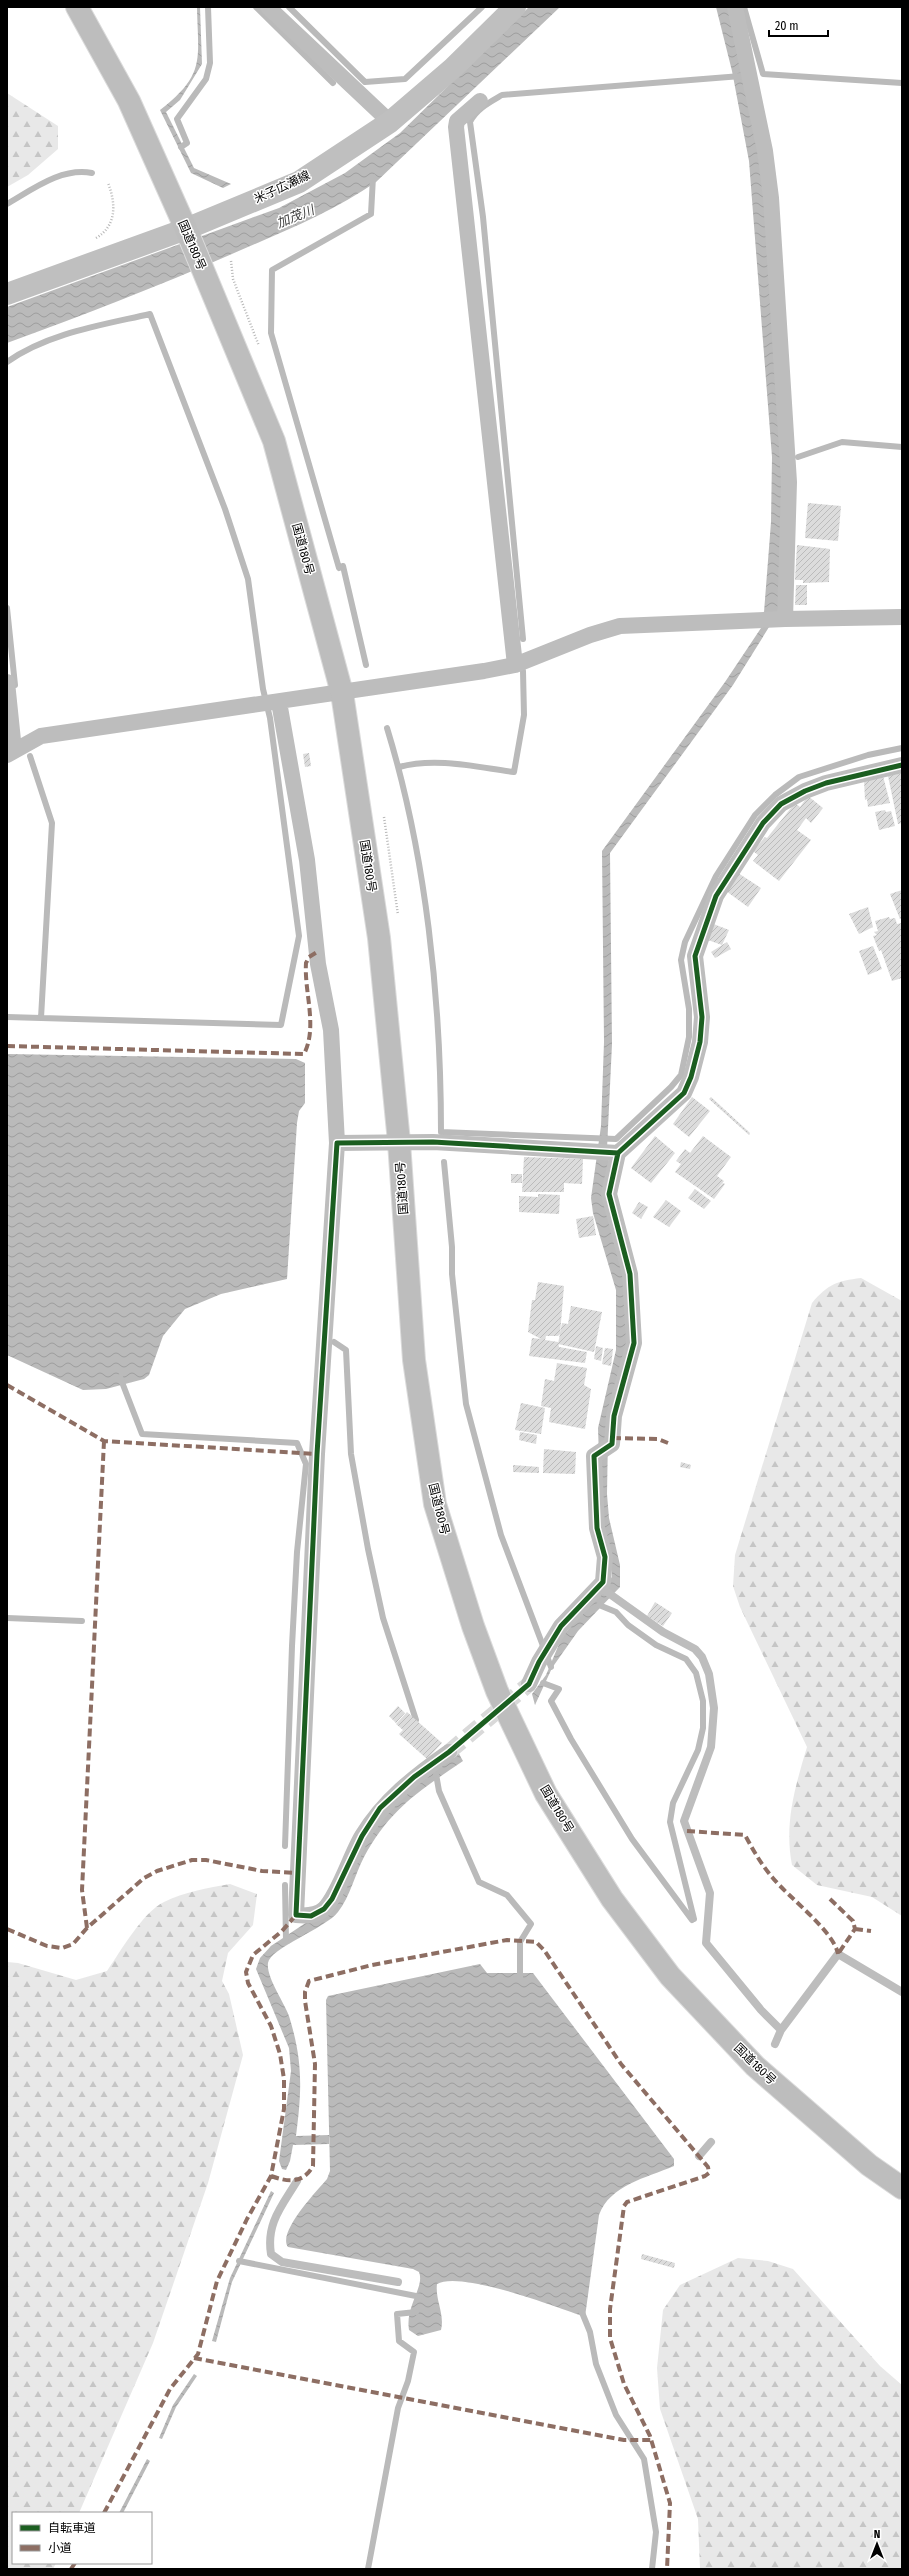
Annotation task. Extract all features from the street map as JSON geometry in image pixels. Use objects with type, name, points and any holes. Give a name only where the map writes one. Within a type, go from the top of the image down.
[{"type":"highway","name":"国道180号","points":[[77,7],[128,101],[186,229],[274,441],[342,693],[379,938],[398,1142],[414,1360],[435,1504],[473,1626],[500,1698],[550,1801],[612,1899],[670,1976],[755,2066],[869,2165],[902,2188]]},
{"type":"main road","name":"米子広瀬線","points":[[7,294],[186,229],[299,182],[390,122],[453,68],[515,7]]},
{"type":"street","points":[[268,7],[390,122]]},
{"type":"street","points":[[735,7],[765,151],[771,198],[789,482],[785,619]]},
{"type":"street","points":[[480,101],[457,121],[456,127],[515,665]]},
{"type":"street","points":[[7,682],[10,753],[41,736],[342,693],[515,665],[590,635],[620,626],[785,619],[902,617]]},
{"type":"street","points":[[279,702],[307,860],[318,964],[331,1030],[337,1143],[317,1454],[296,1915],[311,1916],[324,1909],[332,1899],[362,1836],[380,1808],[414,1777],[449,1752]]},
{"type":"street","points":[[528,1684],[539,1662],[561,1626],[573,1612],[601,1587],[605,1575],[605,1558],[597,1528],[594,1456],[612,1444],[614,1416],[634,1343],[630,1274],[609,1194],[618,1153],[684,1093],[691,1077],[700,1042],[701,1030],[695,956],[716,896],[763,823],[781,804],[805,791],[848,777],[902,765]]},
{"type":"street","points":[[337,1143],[433,1142],[618,1153]]},
{"type":"lane","points":[[601,1587],[647,1621],[695,1649],[702,1657],[709,1674],[714,1708],[711,1747],[684,1821],[710,1893],[706,1943],[761,2010],[781,2030]]},
{"type":"lane","points":[[775,2044],[781,2030],[838,1954],[902,1992]]},
{"type":"lane","points":[[699,2156],[712,2142]]},
{"type":"lane","points":[[297,2181],[271,2225],[269,2240],[271,2254],[282,2262],[398,2282]]},
{"type":"path","points":[[90,240],[102,233],[113,216],[114,199],[108,183]]},
{"type":"green space","points":[[7,93],[58,126],[58,149],[28,175],[7,187]]},
{"type":"green space","points":[[861,1278],[902,1301],[902,1916],[872,1897],[817,1885],[792,1865],[789,1835],[790,1820],[798,1777],[807,1747],[740,1607],[733,1586],[735,1555],[812,1303],[834,1284],[845,1280]]},
{"type":"green space","points":[[230,1884],[257,1894],[253,1925],[228,1953],[222,1981],[229,1994],[243,2055],[208,2183],[153,2343],[79,2512],[12,2512],[12,2564],[56,2564],[53,2569],[7,2569],[7,1962],[18,1963],[76,1980],[107,1971],[132,1933],[156,1907],[164,1902],[196,1891]]},
{"type":"green space","points":[[738,2258],[768,2261],[793,2269],[880,2366],[902,2385],[902,2569],[700,2569],[698,2519],[660,2409],[657,2368],[663,2310],[680,2285]]},
{"type":"water","points":[[197,7],[200,7],[202,64],[180,100],[166,112],[194,168],[231,184],[223,188],[191,173],[160,110],[185,86],[192,76],[196,65],[198,53]]},
{"type":"water","name":"加茂川","points":[[529,7],[560,7],[376,182],[344,202],[311,219],[212,263],[7,343],[7,307],[279,208],[345,173],[400,133]]},
{"type":"water","points":[[716,7],[732,7],[764,167],[786,492],[779,611],[733,685],[610,853],[612,1044],[607,1149],[625,1283],[627,1352],[608,1437],[607,1494],[609,1518],[620,1565],[620,1587],[578,1631],[552,1668],[535,1705],[532,1694],[546,1675],[562,1637],[612,1577],[612,1568],[601,1516],[598,1428],[616,1350],[616,1290],[593,1213],[591,1198],[601,1126],[604,1042],[602,851],[725,682],[763,625],[771,522],[772,457],[749,161],[732,71]]},
{"type":"water","points":[[7,1054],[296,1059],[305,1063],[305,1103],[299,1111],[297,1123],[287,1279],[221,1294],[185,1309],[163,1336],[149,1375],[144,1379],[106,1389],[83,1390],[7,1355]]},
{"type":"water","points":[[458,1752],[463,1761],[419,1792],[395,1813],[384,1826],[364,1857],[346,1899],[338,1912],[322,1925],[278,1951],[271,1957],[268,1963],[268,1969],[272,1982],[287,2010],[297,2047],[300,2090],[296,2136],[329,2135],[329,2144],[293,2145],[290,2161],[286,2170],[282,2169],[279,2161],[291,2071],[289,2048],[256,1969],[260,1958],[271,1946],[307,1922],[386,1810]]},
{"type":"water","points":[[480,1964],[487,1973],[533,1973],[674,2159],[674,2166],[620,2189],[611,2196],[604,2205],[599,2215],[585,2317],[509,2292],[466,2282],[449,2281],[437,2284],[437,2296],[442,2318],[441,2330],[418,2336],[409,2330],[409,2321],[412,2305],[419,2284],[419,2272],[413,2269],[288,2247],[286,2240],[293,2222],[307,2202],[327,2179],[330,2171],[326,2000],[328,1996]]},
{"type":"water","points":[[271,2191],[274,2193],[232,2282],[216,2342],[212,2341],[230,2278]]},
{"type":"water","points":[[194,2374],[197,2376],[176,2407],[162,2439],[159,2438],[173,2405]]},
{"type":"water","points":[[147,2459],[150,2461],[124,2512],[120,2512]]},
{"type":"building","points":[[808,503],[841,506],[838,541],[805,538]]},
{"type":"building","points":[[797,545],[830,549],[829,582],[803,583],[803,580],[795,580]]},
{"type":"building","points":[[796,585],[807,585],[807,605],[795,605]]},
{"type":"building","points":[[309,753],[311,766],[305,767],[303,754]]},
{"type":"building","points":[[902,773],[902,823],[898,824],[888,776]]},
{"type":"building","points":[[883,776],[890,803],[868,807],[867,799],[865,800],[864,780]]},
{"type":"building","points":[[808,796],[823,808],[811,823],[806,818],[797,830],[811,840],[779,881],[753,861],[758,855],[753,851],[765,837],[767,838],[795,803],[800,807]]},
{"type":"building","points":[[885,810],[886,812],[891,811],[895,826],[879,830],[875,812]]},
{"type":"building","points":[[738,873],[761,888],[748,907],[726,891]]},
{"type":"building","points":[[902,890],[902,919],[900,919],[890,894]]},
{"type":"building","points":[[868,907],[873,927],[859,934],[849,914]]},
{"type":"building","points":[[889,917],[890,919],[895,918],[897,924],[902,923],[902,978],[892,981],[881,950],[879,951],[873,936],[877,935],[874,932],[878,931],[875,921]]},
{"type":"building","points":[[711,923],[729,930],[722,945],[705,939]]},
{"type":"building","points":[[727,942],[731,949],[715,958],[711,952]]},
{"type":"building","points":[[873,946],[882,969],[868,975],[859,951]]},
{"type":"building","points":[[692,1097],[710,1111],[689,1137],[673,1124]]},
{"type":"building","points":[[711,1097],[750,1133],[749,1135],[709,1099]]},
{"type":"building","points":[[655,1136],[675,1153],[651,1183],[631,1168]]},
{"type":"building","points":[[703,1136],[731,1157],[717,1176],[724,1181],[714,1193],[723,1183],[725,1184],[714,1199],[675,1172],[681,1164],[676,1161],[685,1149],[690,1153]]},
{"type":"building","points":[[524,1157],[583,1159],[582,1184],[564,1183],[564,1192],[522,1192]]},
{"type":"building","points":[[511,1174],[522,1174],[522,1183],[511,1183]]},
{"type":"building","points":[[695,1189],[711,1201],[704,1209],[688,1198]]},
{"type":"building","points":[[538,1194],[560,1195],[559,1214],[519,1212],[519,1196],[538,1197]]},
{"type":"building","points":[[666,1200],[681,1211],[669,1227],[653,1217]]},
{"type":"building","points":[[639,1202],[648,1207],[641,1219],[632,1213]]},
{"type":"building","points":[[593,1216],[596,1235],[579,1238],[576,1219]]},
{"type":"building","points":[[538,1282],[564,1286],[560,1334],[558,1336],[546,1336],[545,1340],[558,1342],[559,1347],[587,1352],[585,1363],[529,1356],[532,1338],[541,1339],[528,1332],[532,1300],[535,1300]]},
{"type":"building","points":[[571,1306],[602,1312],[594,1352],[558,1344],[562,1323],[568,1324]]},
{"type":"building","points":[[596,1346],[603,1348],[601,1361],[594,1359]]},
{"type":"building","points":[[605,1348],[613,1349],[611,1366],[602,1364]]},
{"type":"building","points":[[557,1363],[587,1368],[584,1385],[591,1389],[585,1429],[549,1422],[551,1408],[541,1406],[545,1379],[554,1381]]},
{"type":"building","points":[[521,1403],[545,1408],[541,1434],[515,1430]]},
{"type":"building","points":[[520,1432],[537,1435],[536,1444],[519,1440]]},
{"type":"building","points":[[544,1449],[576,1452],[575,1474],[543,1473]]},
{"type":"building","points":[[681,1462],[691,1465],[690,1469],[680,1467]]},
{"type":"building","points":[[513,1465],[539,1467],[539,1473],[513,1472]]},
{"type":"building","points":[[655,1602],[672,1613],[663,1626],[647,1616]]},
{"type":"building","points":[[398,1706],[405,1713],[396,1723],[389,1716]]},
{"type":"building","points":[[407,1712],[442,1743],[427,1759],[399,1734],[403,1730],[396,1724]]},
{"type":"building","points":[[642,2254],[675,2263],[674,2268],[641,2259]]},
{"type":"waterway","points":[[181,147],[187,143],[177,119],[206,79],[210,63],[208,7]]},
{"type":"waterway","points":[[256,7],[333,83]]},
{"type":"waterway","points":[[289,7],[365,82],[405,79],[482,7]]},
{"type":"waterway","points":[[744,7],[763,74],[902,83]]},
{"type":"waterway","points":[[523,639],[483,217],[470,122],[476,113],[488,103],[502,95],[741,76]]},
{"type":"waterway","points":[[7,204],[37,186],[59,176],[70,173],[92,173]]},
{"type":"waterway","points":[[366,665],[343,566],[339,568],[271,333],[272,270],[371,214],[373,177]]},
{"type":"waterway","points":[[7,362],[23,352],[58,337],[94,326],[150,314],[225,509],[248,579],[263,689],[270,718],[299,936],[281,1025],[7,1017]]},
{"type":"waterway","points":[[798,457],[842,442],[902,447]]},
{"type":"waterway","points":[[7,608],[15,685]]},
{"type":"waterway","points":[[399,767],[413,764],[442,763],[514,772],[524,715],[523,671]]},
{"type":"waterway","points":[[387,728],[401,776],[412,826],[429,928],[438,1031],[441,1132],[616,1139],[671,1087],[681,1075],[689,1037],[689,1009],[681,960],[685,942],[716,876],[755,815],[775,795],[799,777],[868,755],[902,748]]},
{"type":"waterway","points":[[30,756],[52,823],[41,1018]]},
{"type":"waterway","points":[[444,1162],[452,1247],[452,1274],[466,1404],[501,1535],[551,1667]]},
{"type":"waterway","points":[[334,1342],[346,1350],[351,1454],[368,1549],[383,1618],[416,1720]]},
{"type":"waterway","points":[[120,1377],[142,1434],[297,1443],[306,1464],[297,1552],[285,1846]]},
{"type":"waterway","points":[[599,1605],[616,1612],[628,1625],[656,1645],[686,1659],[696,1673],[703,1701],[703,1728],[698,1750],[673,1803],[670,1822],[694,1919]]},
{"type":"waterway","points":[[7,1618],[82,1621]]},
{"type":"waterway","points":[[543,1683],[559,1689],[551,1701],[571,1739],[632,1839],[692,1920]]},
{"type":"waterway","points":[[436,1774],[439,1791],[479,1882],[507,1895],[531,1924],[520,1942],[520,1980]]},
{"type":"waterway","points":[[285,1885],[286,1941]]},
{"type":"waterway","points":[[239,2261],[421,2297]]},
{"type":"waterway","points":[[581,2310],[590,2332],[596,2364],[616,2415],[644,2459],[656,2532],[652,2569]]},
{"type":"waterway","points":[[368,2569],[398,2408],[408,2381],[414,2352],[399,2341],[397,2314],[416,2312]]},
{"type":"tunnel","points":[[449,1752],[529,1684]]},
{"type":"marked path","points":[[7,1046],[304,1054],[308,1044],[310,1032],[310,1009],[306,963],[309,957],[317,952]]},
{"type":"marked path","points":[[7,1385],[104,1441],[317,1454]]},
{"type":"marked path","points":[[613,1438],[658,1439],[668,1443]]},
{"type":"marked path","points":[[87,1928],[82,1890],[104,1441]]},
{"type":"marked path","points":[[687,1831],[745,1835],[757,1857],[768,1872],[779,1885],[820,1925],[835,1945],[838,1954]]},
{"type":"marked path","points":[[7,1929],[47,1946],[62,1948],[73,1944],[87,1928],[144,1878],[157,1871],[192,1860],[206,1860],[262,1871],[297,1873]]},
{"type":"marked path","points":[[830,1899],[853,1921],[855,1929],[838,1954]]},
{"type":"marked path","points":[[105,2512],[170,2389],[198,2354],[217,2281],[247,2219],[271,2176],[284,2109],[284,2079],[280,2054],[271,2026],[248,1983],[246,1972],[253,1955],[282,1931],[296,1915]]},
{"type":"marked path","points":[[855,1929],[871,1931]]},
{"type":"marked path","points":[[271,2176],[283,2180],[300,2179],[305,2176],[313,2166],[315,2064],[305,2001],[305,1992],[309,1981],[372,1965],[507,1940],[536,1942],[544,1950],[621,2064],[708,2167],[709,2173],[705,2176],[627,2202],[624,2206],[610,2309],[610,2338],[624,2384],[650,2436],[670,2503],[667,2569]]},
{"type":"marked path","points":[[194,2358],[624,2440],[651,2440]]},
{"type":"marked path","points":[[71,2569],[74,2564]]},
{"type":"cycle path","points":[[618,1153],[433,1142],[337,1143],[317,1454],[296,1915],[311,1916],[324,1909],[332,1899],[362,1836],[380,1808],[414,1777],[449,1752],[529,1684],[539,1662],[561,1626],[603,1582],[605,1557],[597,1528],[594,1456],[612,1444],[614,1416],[634,1343],[630,1274],[609,1194],[618,1153],[684,1093],[691,1077],[700,1042],[702,1017],[695,956],[716,896],[763,823],[781,804],[805,791],[826,783],[902,765]]}]
